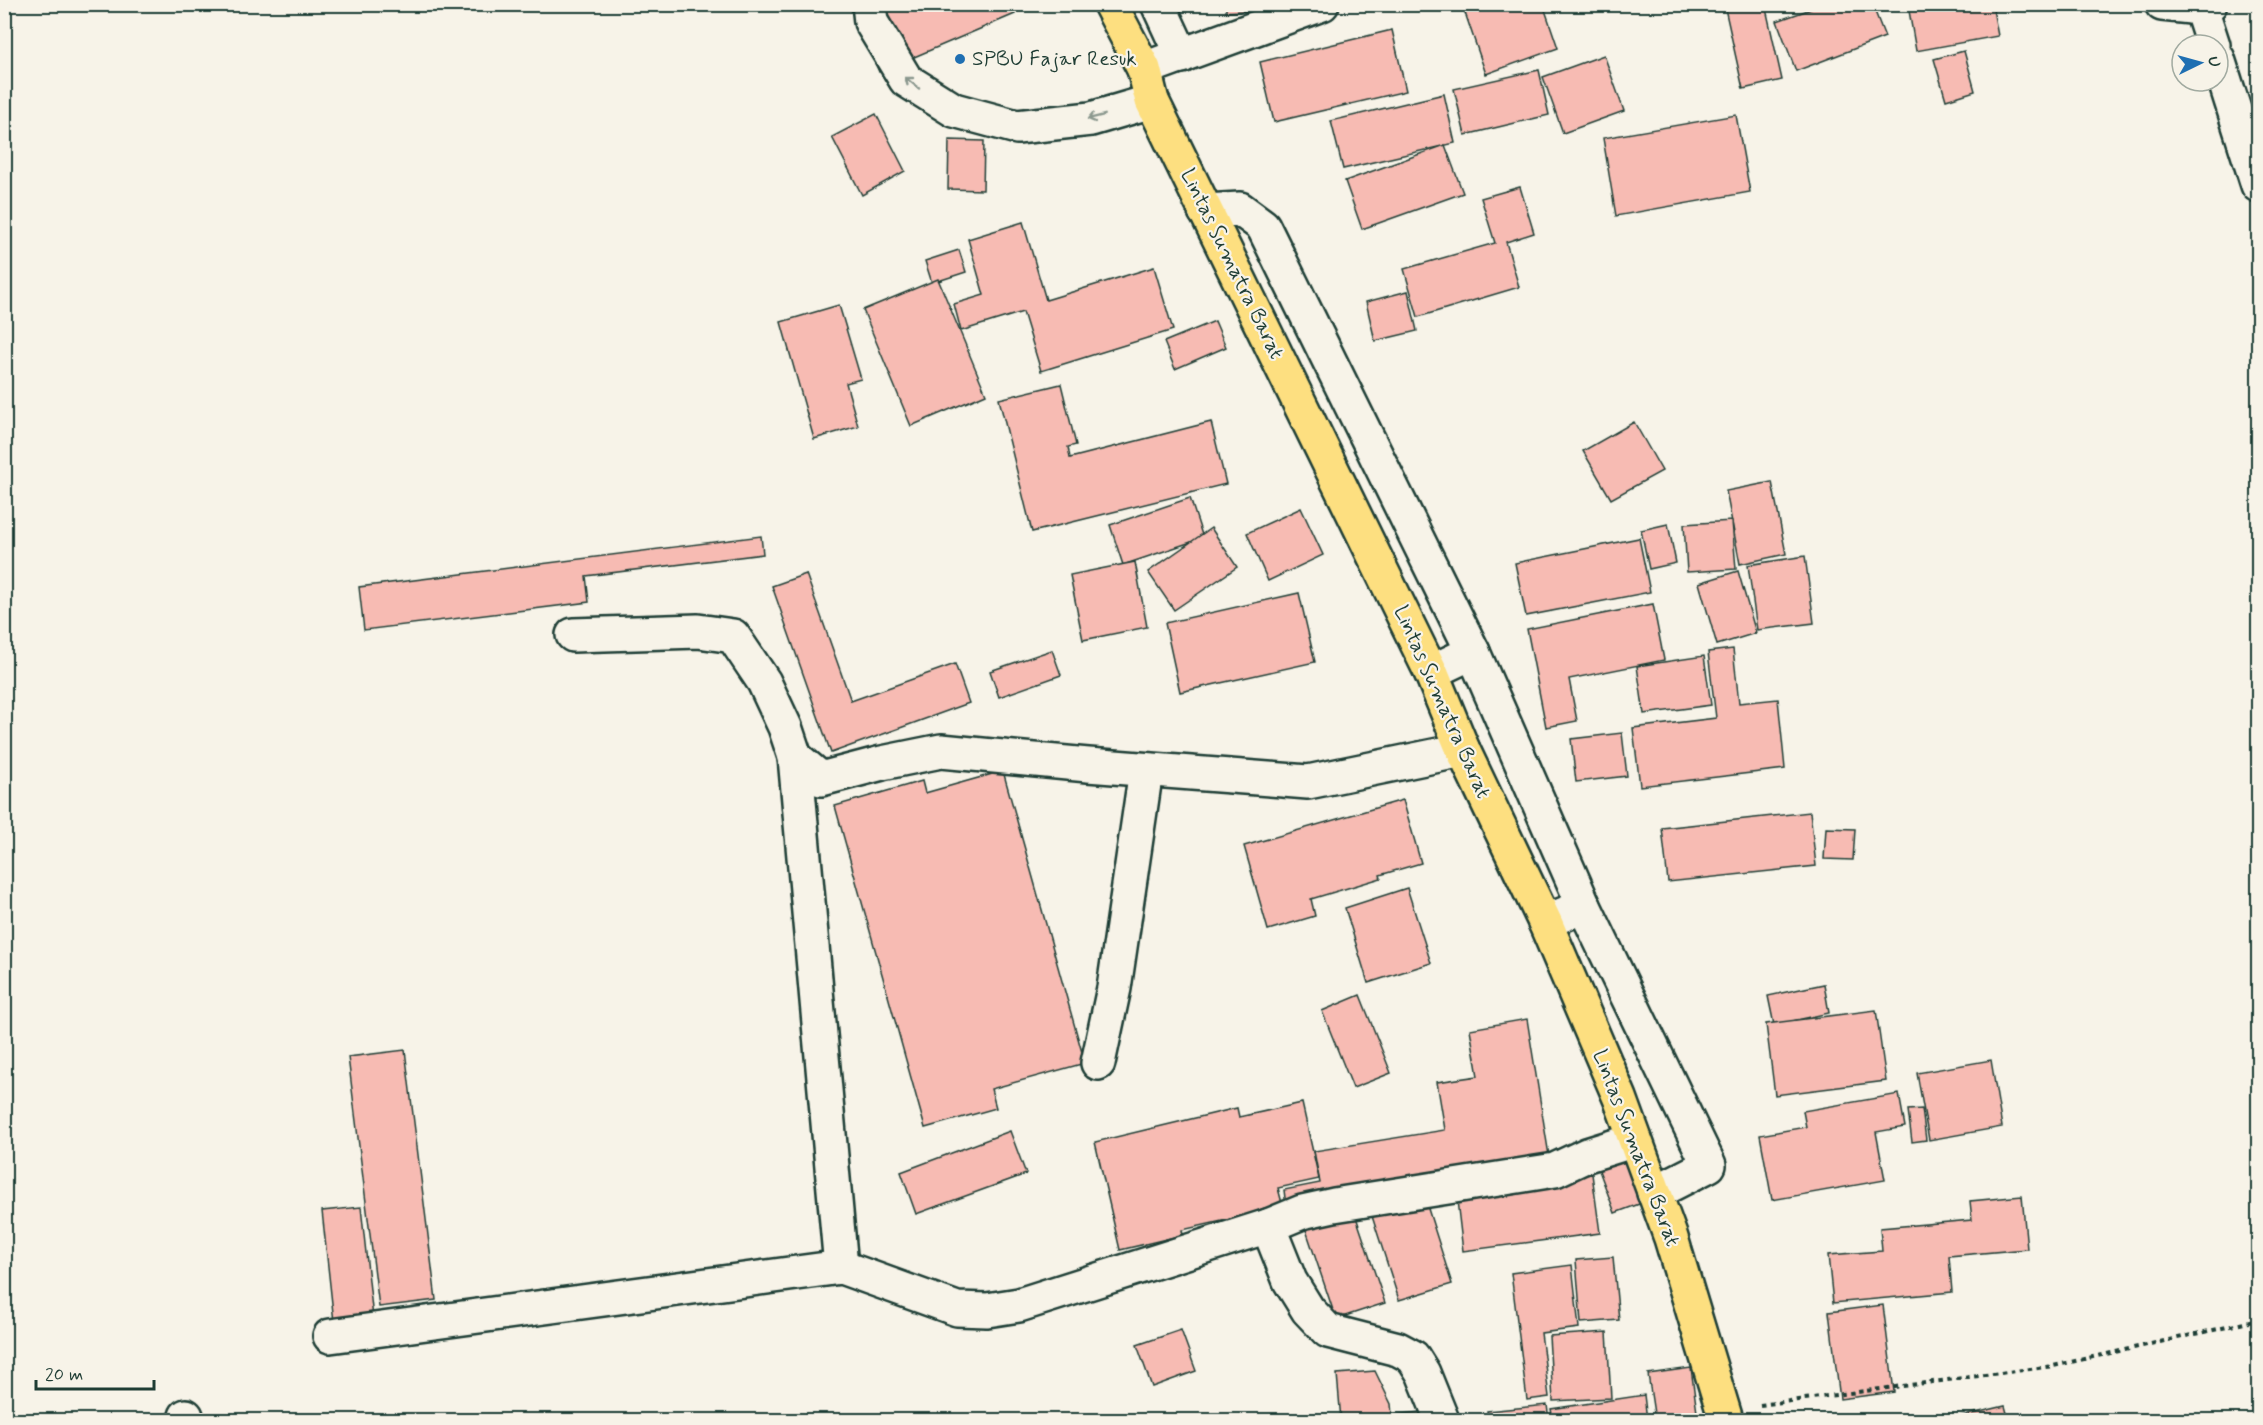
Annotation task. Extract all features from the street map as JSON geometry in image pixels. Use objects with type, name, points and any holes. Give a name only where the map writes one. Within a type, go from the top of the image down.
[{"type":"highway","name":"Lintas Sumatra Barat","points":[[1110,4],[1144,69],[1152,101],[1431,672],[1463,750],[1545,921],[1620,1098],[1671,1238],[1725,1415]]},
{"type":"street","points":[[869,4],[872,22],[906,81],[954,110],[1017,127],[1091,119],[1152,101]]},
{"type":"street","points":[[1158,4],[1182,56]]},
{"type":"street","points":[[1144,69],[1322,4]]},
{"type":"street","points":[[2162,4],[2206,6],[2211,33]]},
{"type":"street","points":[[2229,93],[2259,185]]},
{"type":"street","points":[[1205,211],[1240,209],[1263,226],[1473,652],[1584,906],[1709,1166],[1654,1192]]},
{"type":"street","points":[[573,635],[698,631],[733,636],[764,682],[785,727],[795,757],[841,1267]]},
{"type":"street","points":[[1431,672],[1473,652]]},
{"type":"street","points":[[795,757],[821,779],[941,751],[1308,782],[1463,750]]},
{"type":"street","points":[[1098,1063],[1114,988],[1146,770]]},
{"type":"street","points":[[1545,921],[1584,906]]},
{"type":"street","points":[[330,1336],[841,1267],[957,1309],[987,1310],[1019,1305],[1268,1226],[1302,1212],[1555,1170],[1587,1155],[1635,1140]]},
{"type":"street","points":[[1268,1226],[1290,1281],[1308,1310],[1328,1331],[1398,1349],[1413,1357],[1423,1373],[1443,1420]]},
{"type":"path","points":[[1725,1415],[2053,1366],[2259,1320]]},
{"type":"building","points":[[901,4],[1011,4],[1015,14],[879,72],[858,23]]},
{"type":"building","points":[[1226,4],[1265,4],[1265,10],[1226,12]]},
{"type":"building","points":[[1462,4],[1543,4],[1558,48],[1486,74]]},
{"type":"building","points":[[1575,4],[1601,4],[1576,9]]},
{"type":"building","points":[[1724,4],[1765,4],[1782,80],[1743,89]]},
{"type":"building","points":[[1809,4],[1872,4],[1885,37],[1796,71],[1777,21],[1811,9]]},
{"type":"building","points":[[1992,4],[1998,36],[1916,51],[1908,5]]},
{"type":"building","points":[[1392,30],[1406,91],[1274,122],[1260,62]]},
{"type":"building","points":[[1964,51],[1975,91],[1946,100],[1934,59]]},
{"type":"building","points":[[1604,55],[1624,111],[1563,133],[1543,77]]},
{"type":"building","points":[[1539,70],[1549,115],[1465,135],[1454,89]]},
{"type":"building","points":[[1444,94],[1455,143],[1343,169],[1331,121]]},
{"type":"building","points":[[876,114],[905,171],[862,195],[832,137]]},
{"type":"building","points":[[1736,115],[1750,192],[1616,216],[1603,138]]},
{"type":"building","points":[[949,140],[984,141],[983,190],[948,189]]},
{"type":"building","points":[[1445,145],[1463,193],[1362,229],[1345,181]]},
{"type":"building","points":[[1520,187],[1534,233],[1506,242],[1519,287],[1418,317],[1404,269],[1495,243],[1481,198]]},
{"type":"building","points":[[1023,222],[1046,300],[1154,267],[1173,330],[1041,371],[1023,312],[961,331],[954,304],[984,295],[968,239]]},
{"type":"building","points":[[959,250],[966,272],[932,283],[925,261]]},
{"type":"building","points":[[938,279],[986,394],[911,426],[863,310]]},
{"type":"building","points":[[1408,291],[1417,331],[1375,341],[1366,302]]},
{"type":"building","points":[[839,305],[861,379],[846,383],[858,426],[814,439],[781,322]]},
{"type":"building","points":[[1215,321],[1226,347],[1175,369],[1164,342]]},
{"type":"building","points":[[1061,384],[1076,445],[1068,447],[1070,458],[1211,422],[1226,484],[1032,532],[999,399]]},
{"type":"building","points":[[1634,422],[1662,471],[1611,499],[1583,451]]},
{"type":"building","points":[[1772,482],[1786,554],[1740,564],[1726,491]]},
{"type":"building","points":[[1190,498],[1203,538],[1123,565],[1110,525]]},
{"type":"building","points":[[1301,508],[1323,555],[1268,581],[1247,533]]},
{"type":"building","points":[[1732,521],[1736,569],[1687,572],[1684,524]]},
{"type":"building","points":[[1668,524],[1676,563],[1649,569],[1641,530]]},
{"type":"building","points":[[1211,528],[1237,567],[1174,610],[1148,572]]},
{"type":"building","points":[[761,536],[763,554],[586,576],[589,602],[364,630],[359,587]]},
{"type":"building","points":[[1639,538],[1650,592],[1526,616],[1515,563]]},
{"type":"building","points":[[1805,556],[1814,623],[1757,630],[1748,565]]},
{"type":"building","points":[[1135,562],[1147,627],[1083,640],[1070,575]]},
{"type":"building","points":[[1738,571],[1756,633],[1717,645],[1699,583]]},
{"type":"building","points":[[806,574],[851,701],[955,664],[969,703],[831,753],[772,586]]},
{"type":"building","points":[[1299,593],[1315,662],[1180,692],[1165,623]]},
{"type":"building","points":[[1653,604],[1664,660],[1569,679],[1577,721],[1546,727],[1527,629]]},
{"type":"building","points":[[1733,649],[1739,703],[1778,699],[1785,769],[1640,786],[1633,728],[1716,718],[1708,652]]},
{"type":"building","points":[[1052,650],[1061,675],[999,697],[990,671]]},
{"type":"building","points":[[1704,656],[1711,705],[1644,714],[1637,666]]},
{"type":"building","points":[[1622,733],[1627,776],[1576,782],[1571,739]]},
{"type":"building","points":[[1003,771],[1085,1063],[991,1089],[996,1108],[925,1128],[835,806],[922,781],[925,793]]},
{"type":"building","points":[[1403,800],[1421,863],[1380,875],[1381,878],[1311,899],[1315,916],[1268,930],[1244,846]]},
{"type":"building","points":[[1810,812],[1816,866],[1668,882],[1662,828]]},
{"type":"building","points":[[1826,828],[1855,829],[1853,860],[1824,859]]},
{"type":"building","points":[[1407,888],[1431,963],[1368,983],[1345,908]]},
{"type":"building","points":[[1824,984],[1829,1013],[1774,1025],[1768,996]]},
{"type":"building","points":[[1360,995],[1391,1073],[1353,1088],[1322,1011]]},
{"type":"building","points":[[1876,1010],[1886,1081],[1775,1095],[1766,1024]]},
{"type":"building","points":[[1527,1019],[1550,1162],[1286,1206],[1284,1190],[1320,1183],[1314,1151],[1445,1130],[1437,1082],[1478,1076],[1470,1029]]},
{"type":"building","points":[[405,1050],[436,1300],[379,1307],[348,1057]]},
{"type":"building","points":[[1991,1060],[2002,1127],[1929,1140],[1917,1073]]},
{"type":"building","points":[[1899,1094],[1905,1127],[1876,1132],[1885,1180],[1772,1200],[1760,1135],[1806,1127],[1803,1111]]},
{"type":"building","points":[[1302,1103],[1319,1179],[1278,1188],[1283,1207],[1182,1230],[1183,1235],[1120,1250],[1095,1142],[1237,1108],[1239,1117]]},
{"type":"building","points":[[1922,1109],[1926,1140],[1912,1142],[1908,1110]]},
{"type":"building","points":[[1010,1131],[1026,1174],[916,1214],[901,1172]]},
{"type":"building","points":[[1633,1152],[1650,1200],[1615,1213],[1597,1165]]},
{"type":"building","points":[[1592,1174],[1600,1233],[1463,1251],[1456,1192]]},
{"type":"building","points":[[1423,1193],[1452,1284],[1399,1300],[1370,1210]]},
{"type":"building","points":[[2022,1196],[2027,1249],[1949,1256],[1952,1292],[1833,1303],[1828,1255],[1882,1251],[1880,1228],[1972,1220],[1970,1201]]},
{"type":"building","points":[[1352,1205],[1385,1303],[1336,1319],[1303,1221]]},
{"type":"building","points":[[361,1207],[373,1318],[334,1322],[322,1211]]},
{"type":"building","points":[[1613,1257],[1619,1320],[1581,1323],[1576,1260]]},
{"type":"building","points":[[1572,1265],[1579,1328],[1541,1333],[1549,1397],[1527,1400],[1511,1273]]},
{"type":"building","points":[[1883,1305],[1894,1392],[1840,1399],[1829,1312]]},
{"type":"building","points":[[1181,1330],[1196,1371],[1152,1387],[1137,1345]]},
{"type":"building","points":[[1607,1332],[1611,1398],[1553,1401],[1549,1336]]},
{"type":"building","points":[[1691,1368],[1698,1420],[1655,1420],[1648,1374]]},
{"type":"building","points":[[1375,1371],[1391,1404],[1392,1415],[1430,1411],[1434,1420],[1341,1420],[1337,1374]]},
{"type":"building","points":[[1644,1395],[1647,1420],[1553,1420],[1551,1409]]},
{"type":"building","points":[[1547,1405],[1549,1420],[1488,1420],[1487,1411]]},
{"type":"building","points":[[2005,1406],[2009,1420],[1946,1420]]},
{"type":"place","name":"SPBU Fajar Resuk","points":[[960,59]]}]
